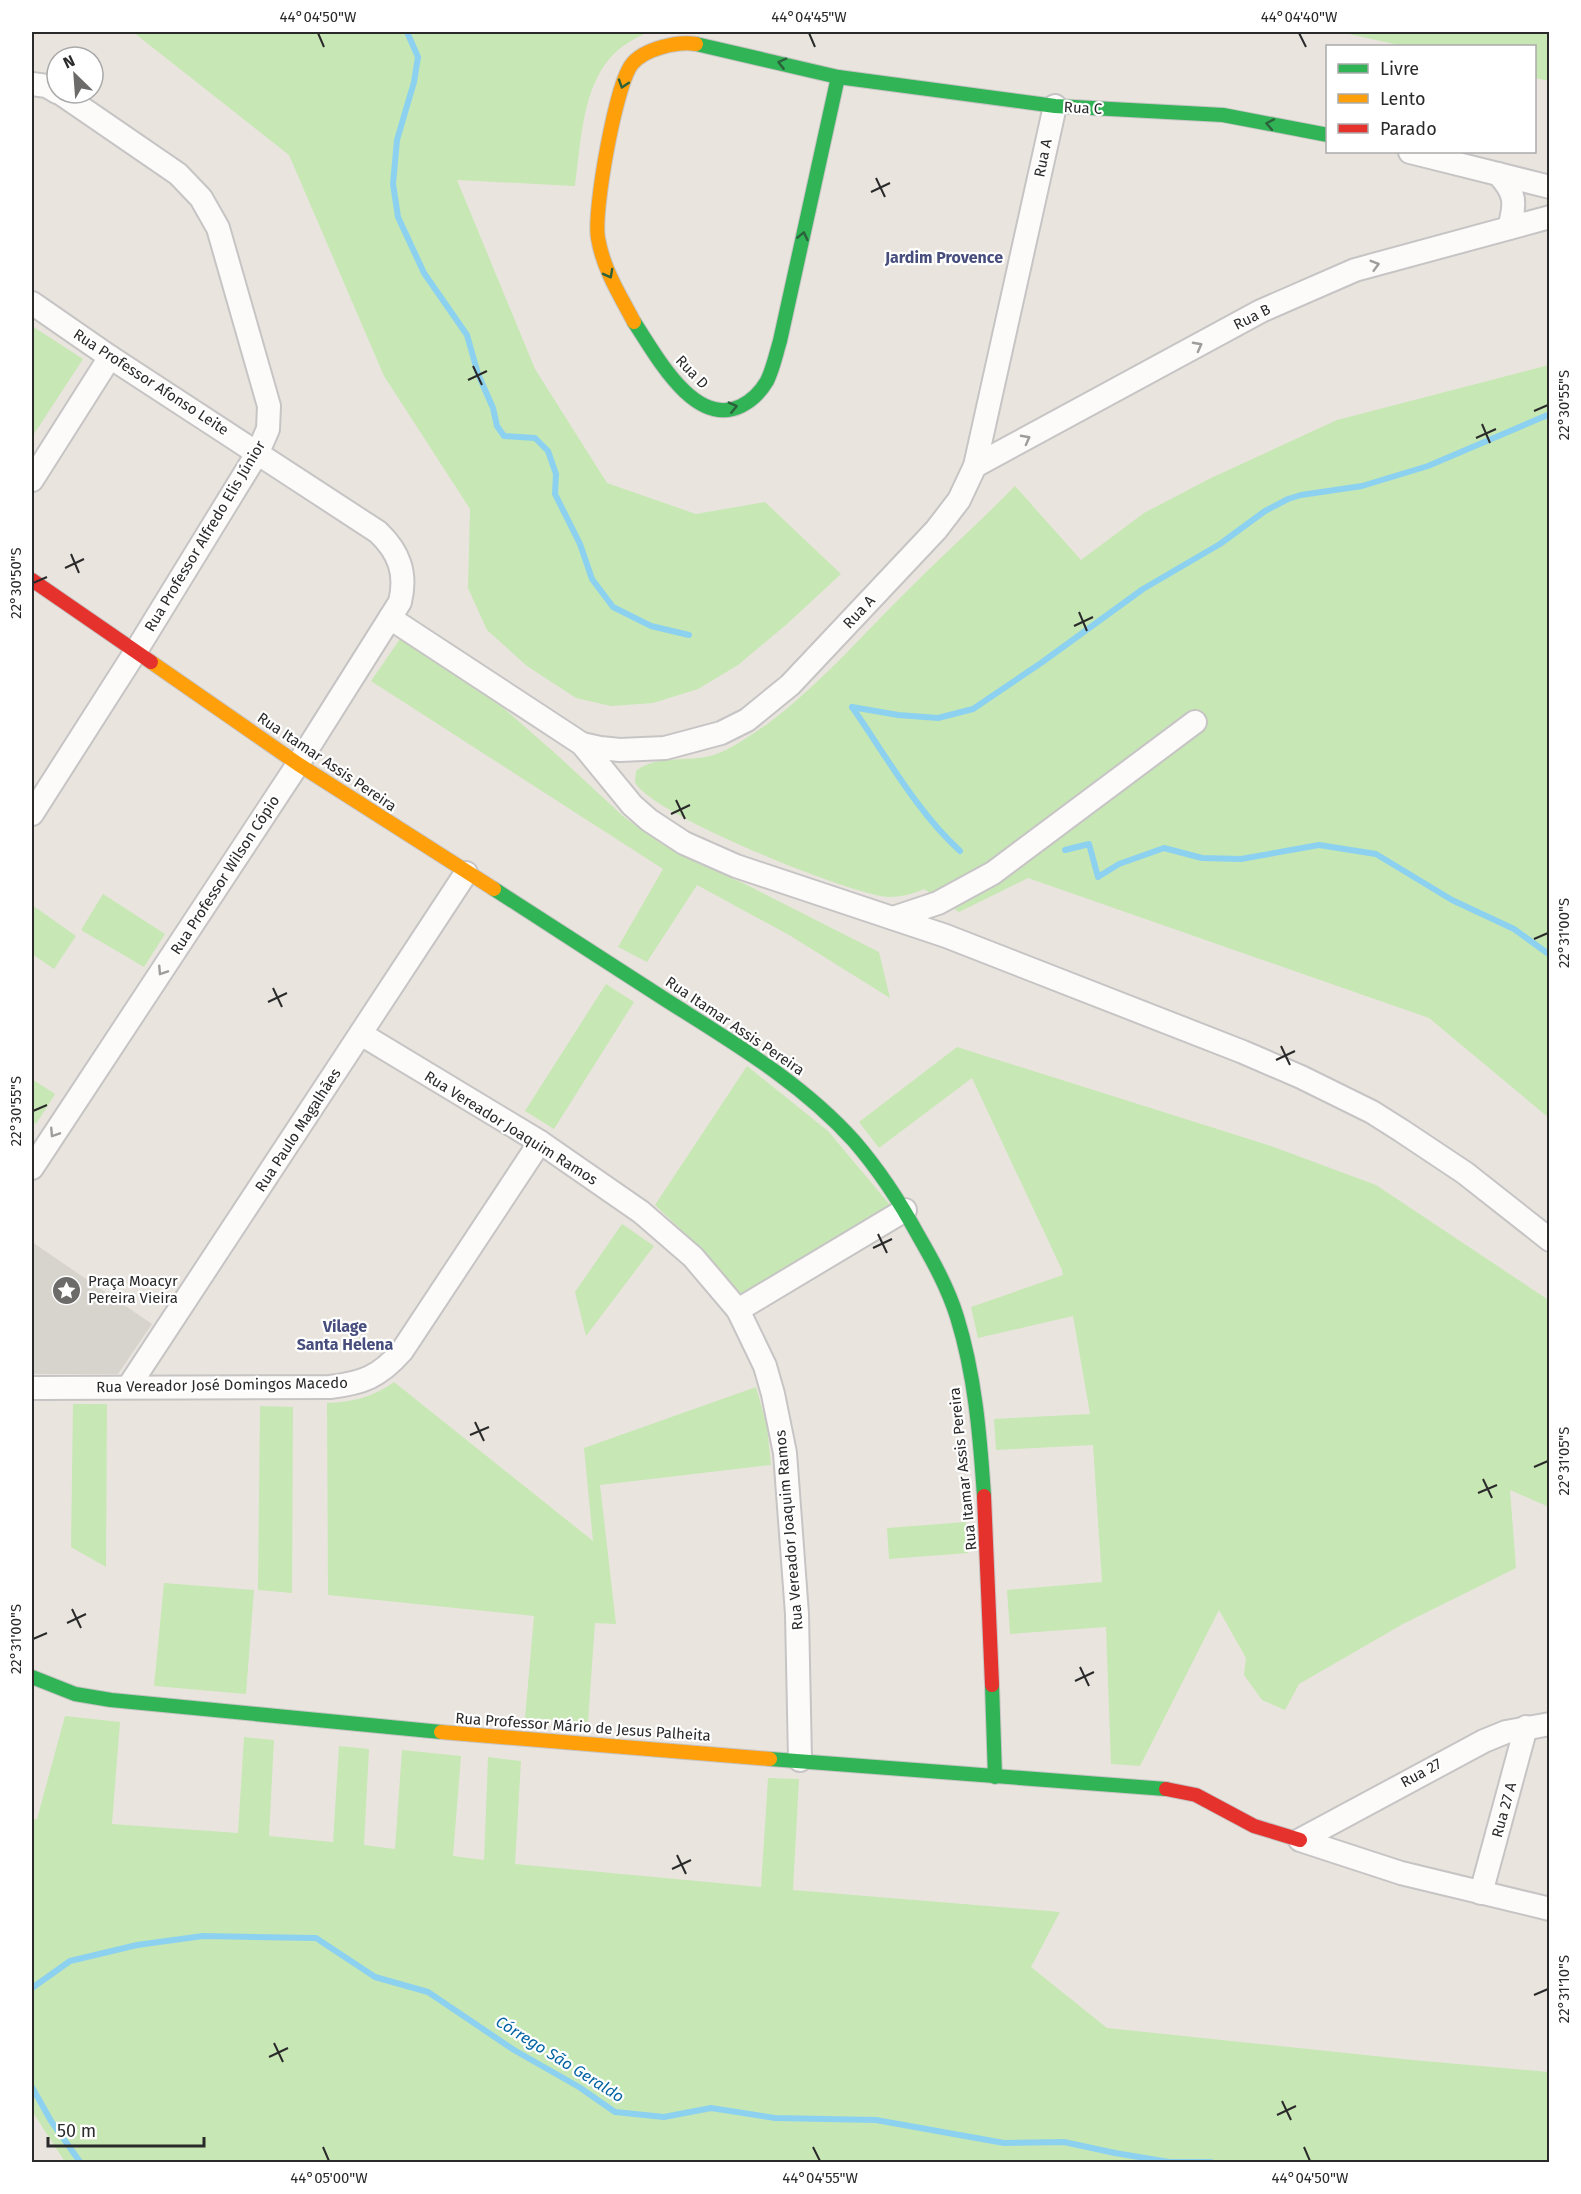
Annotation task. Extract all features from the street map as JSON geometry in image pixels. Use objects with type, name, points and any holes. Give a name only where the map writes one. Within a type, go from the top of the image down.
[{"type":"street","name":"Rua D","points":[[692,43],[838,77],[780,341],[767,380],[753,400],[733,410],[711,410],[690,397],[668,373],[634,322],[603,263],[597,234],[600,183],[623,80],[632,63],[647,53],[664,47],[692,43]]},
{"type":"street","name":"Rua C","points":[[838,77],[1054,106],[1223,115],[1326,135]]},
{"type":"street","name":"Rua Professor Alfredo Elis Júnior","points":[[32,814],[136,651],[258,452],[267,429],[269,406],[218,228],[201,198],[178,174],[77,105]]},
{"type":"street","name":"Rua A","points":[[390,618],[582,744],[620,750],[665,748],[721,733],[747,720],[790,685],[936,530],[959,500],[975,466],[1054,106]]},
{"type":"street","points":[[1414,153],[1550,187]]},
{"type":"street","points":[[1498,174],[1510,187],[1515,207],[1509,228]]},
{"type":"street","name":"Rua B","points":[[975,466],[1261,311],[1355,270],[1550,217]]},
{"type":"street","name":"Rua Professor Afonso Leite","points":[[32,303],[110,357],[378,532],[400,562],[403,576]]},
{"type":"street","points":[[32,480],[110,357]]},
{"type":"street","name":"Rua Professor Wilson Cópio","points":[[32,1168],[298,764],[390,618],[400,602],[403,576]]},
{"type":"street","name":"Rua Itamar Assis Pereira","points":[[32,580],[298,764],[466,873],[721,1033],[798,1088],[828,1114],[881,1174],[905,1210],[942,1280],[957,1318],[968,1360],[978,1419],[988,1562],[995,1777]]},
{"type":"street","points":[[893,918],[938,903],[993,873],[1195,722]]},
{"type":"street","points":[[582,744],[632,805],[684,843],[736,866],[946,936],[1243,1052],[1338,1095],[1402,1131],[1465,1173],[1550,1240]]},
{"type":"street","name":"Rua Paulo Magalhães","points":[[129,1386],[466,873]]},
{"type":"street","name":"Rua Vereador Joaquim Ramos","points":[[361,1034],[540,1142],[659,1226],[693,1257],[738,1310],[765,1366],[774,1394],[785,1453],[797,1614],[800,1760]]},
{"type":"street","name":"Rua Vereador José Domingos Macedo","points":[[32,1388],[330,1387],[366,1380],[380,1374],[402,1351],[540,1142]]},
{"type":"street","points":[[738,1310],[905,1210]]},
{"type":"street","name":"Rua Professor Mário de Jesus Palheita","points":[[32,1677],[75,1694],[111,1700],[485,1736],[995,1777],[1155,1787],[1196,1795],[1254,1826],[1300,1840]]},
{"type":"street","name":"Rua 27","points":[[1300,1840],[1462,1751],[1506,1732],[1550,1725]]},
{"type":"street","name":"Rua 27 A","points":[[1481,1893],[1526,1727]]},
{"type":"street","points":[[1300,1840],[1401,1873],[1550,1909]]},
{"type":"green space","points":[[133,32],[652,32],[636,38],[615,53],[603,68],[594,86],[583,126],[575,186],[457,180],[535,369],[607,483],[696,514],[765,502],[841,574],[738,665],[698,689],[653,703],[611,706],[576,698],[527,666],[487,630],[468,588],[470,509],[384,376],[289,155]]},
{"type":"green space","points":[[1340,32],[1549,32],[1549,81],[1536,78],[1536,45],[1398,45]]},
{"type":"green space","points":[[32,326],[83,359],[32,437]]},
{"type":"green space","points":[[1549,365],[1549,1118],[1429,1018],[1028,878],[959,912],[924,889],[893,897],[867,893],[795,868],[711,832],[649,796],[635,782],[636,771],[645,766],[665,760],[699,758],[719,753],[737,744],[784,711],[819,680],[1015,486],[1081,560],[1144,513],[1211,478],[1337,420]]},
{"type":"green space","points":[[400,639],[501,706],[624,817],[660,843],[879,952],[890,998],[789,935],[697,885],[647,962],[618,947],[663,869],[371,681]]},
{"type":"green space","points":[[103,894],[165,934],[144,967],[81,930]]},
{"type":"green space","points":[[32,905],[76,936],[54,969],[32,954]]},
{"type":"green space","points":[[606,984],[634,1002],[554,1129],[525,1111]]},
{"type":"green space","points":[[957,1047],[1271,1146],[1376,1185],[1550,1301],[1549,1507],[1510,1490],[1516,1568],[1403,1624],[1299,1684],[1285,1710],[1262,1700],[1244,1675],[1246,1658],[1219,1610],[1140,1766],[1111,1764],[1106,1627],[1010,1634],[1007,1590],[1102,1582],[1093,1445],[996,1450],[994,1419],[1090,1414],[1073,1316],[978,1338],[971,1307],[1063,1275],[1062,1270],[972,1078],[879,1148],[859,1122]]},
{"type":"green space","points":[[747,1066],[828,1131],[890,1205],[742,1295],[692,1240],[655,1205]]},
{"type":"green space","points":[[32,1079],[55,1094],[36,1124],[32,1121]]},
{"type":"green space","points":[[622,1224],[654,1246],[586,1336],[575,1292]]},
{"type":"green space","points":[[394,1382],[593,1541],[584,1448],[756,1387],[767,1426],[771,1465],[600,1485],[616,1624],[595,1623],[588,1722],[525,1718],[534,1616],[328,1595],[327,1403],[362,1398]]},
{"type":"green space","points":[[73,1404],[107,1404],[106,1567],[71,1547]]},
{"type":"green space","points":[[260,1406],[293,1407],[292,1593],[258,1590]]},
{"type":"green space","points":[[966,1522],[968,1553],[889,1559],[887,1528]]},
{"type":"green space","points":[[164,1583],[254,1590],[246,1694],[154,1686]]},
{"type":"green space","points":[[65,1716],[120,1722],[112,1824],[238,1833],[244,1737],[274,1740],[269,1836],[333,1842],[339,1746],[369,1749],[364,1845],[395,1849],[402,1750],[461,1756],[453,1856],[484,1860],[488,1757],[521,1761],[515,1864],[761,1887],[768,1778],[799,1779],[793,1890],[1060,1912],[1031,1967],[1107,2028],[1549,2072],[1549,2162],[65,2162],[32,2111],[32,1820],[37,1819]]},
{"type":"shaded area","name":"Praça Moacyr Pereira Vieira","points":[[32,1242],[152,1324],[118,1374],[32,1374]]},
{"type":"waterway","points":[[407,32],[418,57],[414,82],[397,140],[393,184],[398,217],[424,273],[467,335],[478,374],[493,408],[497,426],[504,436],[535,438],[548,451],[556,474],[555,494],[580,544],[592,579],[613,607],[651,626],[689,635]]},
{"type":"waterway","points":[[852,707],[898,715],[938,718],[973,709],[1143,589],[1220,544],[1265,511],[1288,499],[1362,486],[1428,466],[1550,414]]},
{"type":"waterway","points":[[852,707],[916,801],[944,836],[960,851]]},
{"type":"waterway","points":[[1065,850],[1089,844],[1098,877],[1119,864],[1164,848],[1202,858],[1241,859],[1319,845],[1376,854],[1452,900],[1514,929],[1550,955]]},
{"type":"waterway","name":"Córrego São Geraldo","points":[[32,1988],[70,1961],[137,1945],[203,1936],[316,1938],[375,1977],[428,1992],[514,2050],[579,2087],[615,2112],[664,2117],[711,2108],[775,2118],[876,2120],[1004,2143],[1064,2142],[1169,2162],[1211,2162]]},
{"type":"waterway","name":"Córrego São Geraldo","points":[[32,2087],[51,2121],[80,2162]]},
{"type":"traffic: fast","points":[[696,44],[838,77],[1055,106],[1223,115],[1326,135]]},
{"type":"traffic: fast","points":[[634,322],[678,384],[692,398],[707,407],[724,410],[741,406],[759,393],[769,376],[780,341],[838,77]]},
{"type":"traffic: fast","points":[[494,889],[765,1064],[812,1100],[863,1152],[889,1186],[911,1223],[940,1275],[953,1306],[963,1339],[972,1383],[984,1496]]},
{"type":"traffic: fast","points":[[32,1677],[75,1694],[111,1700],[441,1732]]},
{"type":"traffic: fast","points":[[992,1685],[995,1777]]},
{"type":"traffic: fast","points":[[770,1759],[1166,1789]]},
{"type":"traffic: slow","points":[[634,322],[608,271],[598,238],[597,224],[602,177],[613,121],[626,76],[637,59],[661,47],[696,44]]},
{"type":"traffic: slow","points":[[151,662],[298,764],[494,889]]},
{"type":"traffic: slow","points":[[441,1732],[770,1759]]},
{"type":"traffic: jam","points":[[32,580],[151,662]]},
{"type":"traffic: jam","points":[[984,1496],[992,1685]]},
{"type":"traffic: jam","points":[[1166,1789],[1196,1795],[1254,1826],[1300,1840]]},
{"type":"place","name":"Praça Moacyr Pereira Vieira","points":[[67,1290]]},
{"type":"district","name":"Jardim Provence","points":[[944,257]]},
{"type":"district","name":"Vilage Santa Helena","points":[[345,1335]]}]
